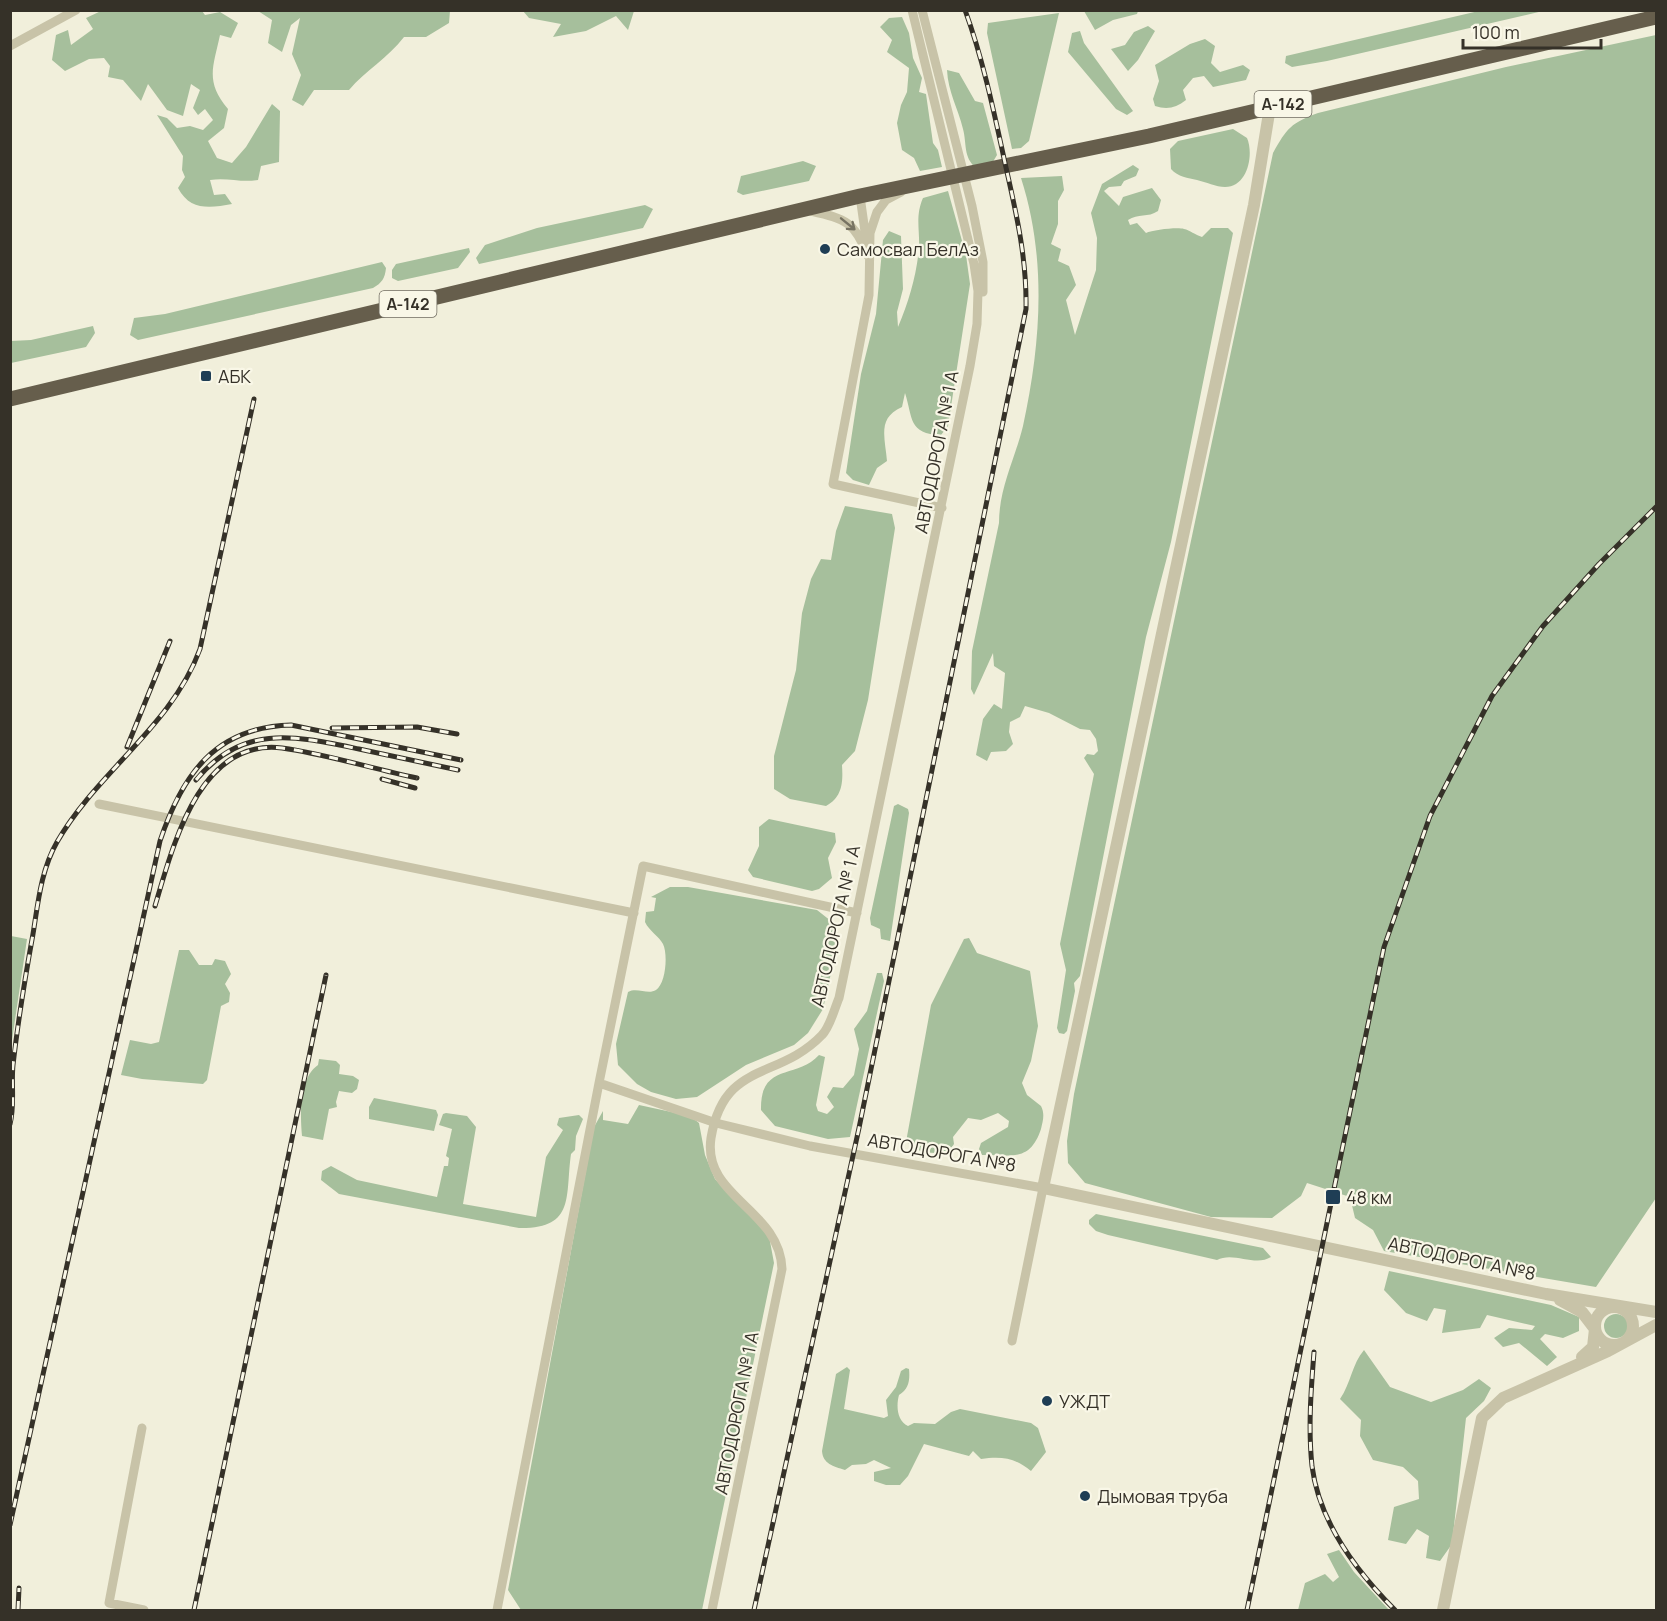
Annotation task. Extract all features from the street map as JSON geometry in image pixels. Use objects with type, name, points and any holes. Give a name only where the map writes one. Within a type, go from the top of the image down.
[{"type":"highway","name":"А-142","points":[[10,399],[860,196],[910,187],[1270,107],[1656,17]]},
{"type":"street","points":[[10,46],[76,10]]},
{"type":"street","name":"АВТОДОРОГА № 1 А","points":[[712,1611],[782,1269],[777,1242],[767,1227],[729,1191],[716,1173],[711,1154],[711,1138],[726,1095],[737,1083],[801,1054],[824,1034],[839,998],[942,508],[977,324],[978,291],[961,207],[912,10]]},
{"type":"street","points":[[922,10],[960,155],[984,262],[983,291],[977,324]]},
{"type":"street","points":[[1012,1341],[1254,205],[1270,107]]},
{"type":"street","points":[[910,187],[886,200],[877,212],[870,233],[869,295],[833,484],[942,508]]},
{"type":"street","points":[[860,196],[870,261]]},
{"type":"street","points":[[806,209],[843,218],[859,234],[870,261]]},
{"type":"street","points":[[99,804],[634,913]]},
{"type":"street","points":[[497,1611],[599,1083],[644,866],[857,913]]},
{"type":"street","name":"АВТОДОРОГА №8","points":[[599,1083],[716,1123],[810,1146],[1043,1188],[1546,1294],[1656,1312]]},
{"type":"street","name":"АВТОДОРОГА №8","points":[[1546,1294],[1578,1309],[1595,1329]]},
{"type":"street","points":[[1560,1371],[1589,1353],[1595,1341],[1595,1329],[1601,1312],[1618,1307],[1629,1314],[1633,1322],[1631,1334],[1623,1343],[1607,1343],[1595,1329]]},
{"type":"street","points":[[1443,1611],[1482,1418],[1503,1398],[1623,1343],[1656,1325]]},
{"type":"street","points":[[142,1428],[109,1603],[144,1611]]},
{"type":"green space","points":[[450,10],[449,23],[426,37],[404,37],[349,90],[314,90],[303,106],[292,100],[301,75],[292,54],[300,18],[291,25],[282,52],[268,43],[272,20],[258,11]]},
{"type":"green space","points":[[1483,10],[1543,11],[1327,61],[1292,67],[1285,63],[1286,56]]},
{"type":"green space","points":[[101,11],[202,11],[205,15],[220,12],[238,23],[231,38],[220,35],[213,66],[216,90],[228,109],[224,128],[208,141],[217,158],[232,163],[246,147],[272,104],[280,111],[279,162],[261,166],[258,180],[210,180],[214,195],[225,194],[232,204],[208,207],[188,201],[178,188],[185,177],[182,170],[183,156],[157,115],[167,118],[177,128],[190,126],[203,130],[213,120],[205,109],[198,115],[193,108],[200,90],[191,84],[183,116],[167,110],[148,84],[141,101],[123,80],[108,77],[110,66],[104,58],[89,59],[65,71],[52,60],[56,35],[68,30],[71,45],[93,29],[86,18]]},
{"type":"green space","points":[[523,11],[634,11],[628,30],[616,16],[586,31],[553,37],[561,24],[529,18]]},
{"type":"green space","points":[[1084,11],[1138,11],[1137,14],[1113,20],[1095,30]]},
{"type":"green space","points":[[1059,13],[1029,141],[1021,148],[1012,149],[987,33],[988,23]]},
{"type":"green space","points":[[902,17],[909,33],[913,58],[922,78],[919,92],[926,94],[933,143],[938,150],[942,167],[920,171],[914,158],[902,150],[897,123],[907,92],[909,68],[887,52],[892,40],[880,27],[889,18]]},
{"type":"green space","points":[[1148,26],[1155,31],[1138,60],[1128,71],[1111,49],[1125,45],[1134,32]]},
{"type":"green space","points":[[1080,31],[1084,43],[1133,111],[1127,115],[1116,109],[1068,52],[1072,33]]},
{"type":"green space","points":[[1656,35],[1656,1198],[1596,1287],[1384,1251],[1373,1230],[1355,1218],[1350,1197],[1307,1183],[1301,1196],[1272,1218],[1211,1217],[1085,1183],[1068,1163],[1067,1141],[1074,1094],[1273,153],[1291,127],[1318,113],[1506,67]]},
{"type":"green space","points":[[1205,39],[1215,46],[1211,63],[1220,72],[1243,65],[1250,70],[1246,80],[1213,87],[1204,76],[1193,78],[1183,90],[1186,100],[1171,108],[1155,106],[1153,99],[1159,81],[1155,65],[1190,44]]},
{"type":"green space","points":[[947,70],[959,73],[975,101],[983,103],[997,155],[991,165],[976,168],[969,159],[963,129],[949,86]]},
{"type":"green space","points":[[1233,129],[1247,138],[1250,152],[1244,176],[1233,186],[1218,186],[1183,177],[1171,169],[1170,149],[1178,141]]},
{"type":"green space","points":[[803,161],[816,166],[809,181],[743,195],[737,192],[741,176]]},
{"type":"green space","points":[[1133,165],[1139,169],[1136,176],[1124,181],[1121,186],[1109,187],[1104,191],[1119,206],[1123,197],[1152,188],[1161,200],[1158,211],[1128,220],[1130,225],[1137,223],[1146,233],[1181,228],[1202,237],[1211,228],[1228,228],[1233,233],[1171,542],[1146,637],[1080,976],[1074,983],[1075,991],[1067,1031],[1064,1034],[1059,1033],[1057,1028],[1066,970],[1060,944],[1094,774],[1084,758],[1087,754],[1094,755],[1098,751],[1096,739],[1090,730],[1080,729],[1049,713],[1025,706],[1020,717],[1010,722],[1009,732],[1013,744],[1006,751],[991,752],[987,761],[976,755],[983,719],[994,704],[1002,709],[1005,673],[994,666],[993,653],[974,695],[971,689],[972,651],[999,523],[1002,498],[1023,426],[1034,364],[1038,270],[1035,239],[1021,178],[1062,176],[1064,190],[1058,201],[1058,224],[1051,244],[1061,249],[1058,261],[1069,266],[1076,285],[1066,300],[1075,335],[1096,270],[1097,238],[1091,213],[1102,184]]},
{"type":"green space","points":[[948,191],[966,255],[970,284],[948,426],[941,435],[923,432],[917,428],[911,417],[905,393],[902,407],[889,417],[884,429],[887,461],[877,468],[869,485],[853,480],[846,473],[861,374],[876,314],[883,240],[889,231],[901,236],[903,289],[897,312],[898,327],[909,298],[916,269],[919,249],[918,217],[923,198]]},
{"type":"green space","points":[[645,205],[653,209],[643,228],[479,264],[476,258],[485,245],[537,228]]},
{"type":"green space","points":[[469,248],[470,252],[458,268],[398,281],[392,278],[392,270],[396,264]]},
{"type":"green space","points":[[382,262],[386,268],[385,275],[381,282],[373,288],[138,340],[130,335],[134,318],[165,314]]},
{"type":"green space","points":[[93,326],[95,333],[86,347],[11,363],[11,341],[31,340]]},
{"type":"green space","points":[[845,506],[892,514],[895,528],[868,700],[855,751],[842,765],[841,788],[836,798],[826,806],[790,799],[774,789],[774,756],[796,670],[802,613],[811,579],[821,559],[831,560],[836,531]]},
{"type":"green space","points":[[898,804],[908,809],[909,813],[890,941],[881,939],[880,929],[871,925],[870,918],[894,806]]},
{"type":"green space","points":[[769,819],[835,833],[836,842],[828,858],[832,878],[819,889],[812,891],[753,877],[748,870],[759,846],[759,827]]},
{"type":"green space","points":[[670,887],[688,887],[817,910],[836,925],[839,937],[823,1009],[808,1033],[794,1045],[746,1065],[697,1097],[676,1099],[651,1092],[637,1084],[618,1065],[616,1044],[628,992],[635,990],[650,992],[656,990],[662,981],[665,949],[645,922],[646,912],[654,911],[656,898],[651,897]]},
{"type":"green space","points":[[10,936],[27,939],[11,1047]]},
{"type":"green space","points":[[969,938],[977,953],[1030,971],[1038,1026],[1031,1061],[1022,1083],[1027,1095],[1041,1106],[1043,1117],[1037,1140],[1025,1152],[1019,1154],[982,1155],[979,1149],[981,1143],[1008,1127],[1009,1121],[998,1113],[981,1120],[968,1118],[953,1137],[954,1144],[947,1154],[922,1152],[906,1142],[931,1005],[964,939]]},
{"type":"green space","points":[[179,950],[189,950],[199,965],[212,965],[215,959],[225,961],[231,974],[225,984],[230,993],[229,1002],[221,1006],[207,1080],[203,1084],[121,1075],[130,1040],[151,1044],[159,1042]]},
{"type":"green space","points":[[877,973],[882,973],[884,981],[850,1137],[828,1139],[775,1126],[761,1110],[762,1095],[766,1085],[773,1078],[810,1063],[819,1055],[825,1057],[816,1105],[818,1111],[827,1114],[834,1107],[827,1097],[833,1087],[843,1088],[854,1075],[859,1049],[854,1029],[867,1011]]},
{"type":"green space","points":[[319,1059],[336,1061],[340,1065],[339,1074],[353,1076],[359,1080],[357,1089],[352,1093],[339,1091],[337,1107],[329,1109],[323,1140],[302,1136],[301,1127],[304,1087],[307,1078],[318,1065]]},
{"type":"green space","points":[[374,1098],[436,1110],[438,1115],[434,1131],[369,1119],[369,1107]]},
{"type":"green space","points":[[639,1105],[690,1116],[699,1123],[705,1155],[715,1179],[769,1236],[774,1263],[702,1610],[521,1610],[508,1590],[594,1127],[603,1111],[603,1120],[628,1124]]},
{"type":"green space","points":[[443,1114],[467,1116],[476,1127],[463,1204],[536,1217],[546,1157],[563,1130],[557,1125],[559,1118],[579,1115],[583,1119],[576,1136],[575,1150],[571,1154],[567,1196],[559,1216],[550,1223],[537,1227],[519,1228],[339,1194],[321,1180],[322,1171],[331,1166],[357,1180],[437,1197],[444,1166],[448,1166],[449,1158],[446,1156],[452,1129],[439,1125]]},
{"type":"green space","points":[[1096,1214],[1263,1248],[1271,1257],[1265,1260],[1230,1257],[1217,1260],[1108,1235],[1096,1231],[1089,1224],[1089,1220]]},
{"type":"green space","points":[[1389,1271],[1551,1305],[1579,1317],[1579,1331],[1563,1338],[1545,1334],[1540,1339],[1557,1357],[1547,1366],[1519,1343],[1503,1347],[1494,1338],[1509,1328],[1532,1330],[1535,1326],[1487,1315],[1480,1328],[1442,1333],[1446,1310],[1434,1308],[1427,1321],[1406,1313],[1384,1290]]},
{"type":"green space","points":[[1616,1314],[1625,1317],[1628,1326],[1625,1335],[1616,1338],[1607,1335],[1604,1326],[1607,1317]]},
{"type":"green space","points":[[1364,1350],[1390,1387],[1431,1402],[1463,1390],[1479,1379],[1491,1388],[1484,1401],[1466,1418],[1452,1544],[1440,1561],[1426,1558],[1429,1536],[1417,1529],[1406,1544],[1388,1540],[1394,1507],[1419,1499],[1418,1481],[1403,1467],[1373,1460],[1360,1436],[1361,1420],[1340,1399]]},
{"type":"green space","points":[[847,1367],[850,1370],[844,1409],[884,1418],[888,1416],[886,1400],[896,1387],[901,1371],[906,1368],[909,1369],[909,1380],[905,1390],[899,1395],[898,1404],[900,1417],[904,1424],[908,1426],[914,1423],[935,1424],[951,1412],[960,1409],[1031,1423],[1038,1428],[1046,1452],[1031,1471],[1008,1459],[981,1459],[973,1451],[969,1456],[924,1444],[908,1476],[900,1485],[886,1485],[874,1481],[874,1472],[891,1468],[874,1460],[866,1464],[852,1465],[845,1470],[833,1466],[824,1459],[822,1451],[836,1374]]},
{"type":"green space","points":[[1339,1550],[1354,1572],[1389,1610],[1298,1610],[1305,1583],[1325,1574],[1333,1582],[1339,1577],[1327,1554]]},
{"type":"railway","points":[[754,1610],[859,1128],[1026,309],[1025,272],[1017,217],[988,86],[965,10]]},
{"type":"railway","points":[[10,1124],[13,1065],[19,1016],[47,864],[57,842],[73,817],[171,702],[187,677],[200,649],[254,399]]},
{"type":"railway","points":[[1247,1610],[1384,947],[1430,816],[1492,696],[1543,626],[1599,564],[1656,507]]},
{"type":"railway","points":[[127,747],[170,641]]},
{"type":"railway","points":[[10,1525],[160,841],[179,795],[205,759],[222,745],[264,728],[291,725],[461,760]]},
{"type":"railway","points":[[332,728],[417,727],[457,734]]},
{"type":"railway","points":[[196,780],[214,762],[232,749],[271,738],[314,740],[458,770]]},
{"type":"railway","points":[[155,906],[181,827],[194,801],[210,778],[230,760],[253,749],[282,748],[417,778]]},
{"type":"railway","points":[[382,779],[415,788]]},
{"type":"railway","points":[[194,1610],[326,975]]},
{"type":"railway","points":[[1314,1352],[1310,1438],[1316,1487],[1331,1526],[1342,1545],[1367,1579],[1395,1610]]},
{"type":"railway","points":[[18,1610],[19,1588]]},
{"type":"place","name":"Самосвал БелАз","points":[[825,249]]},
{"type":"place","name":"АБК","points":[[206,376]]},
{"type":"place","name":"48 км","points":[[1333,1197]]},
{"type":"place","name":"УЖДТ","points":[[1047,1401]]},
{"type":"place","name":"Дымовая труба","points":[[1085,1496]]}]
